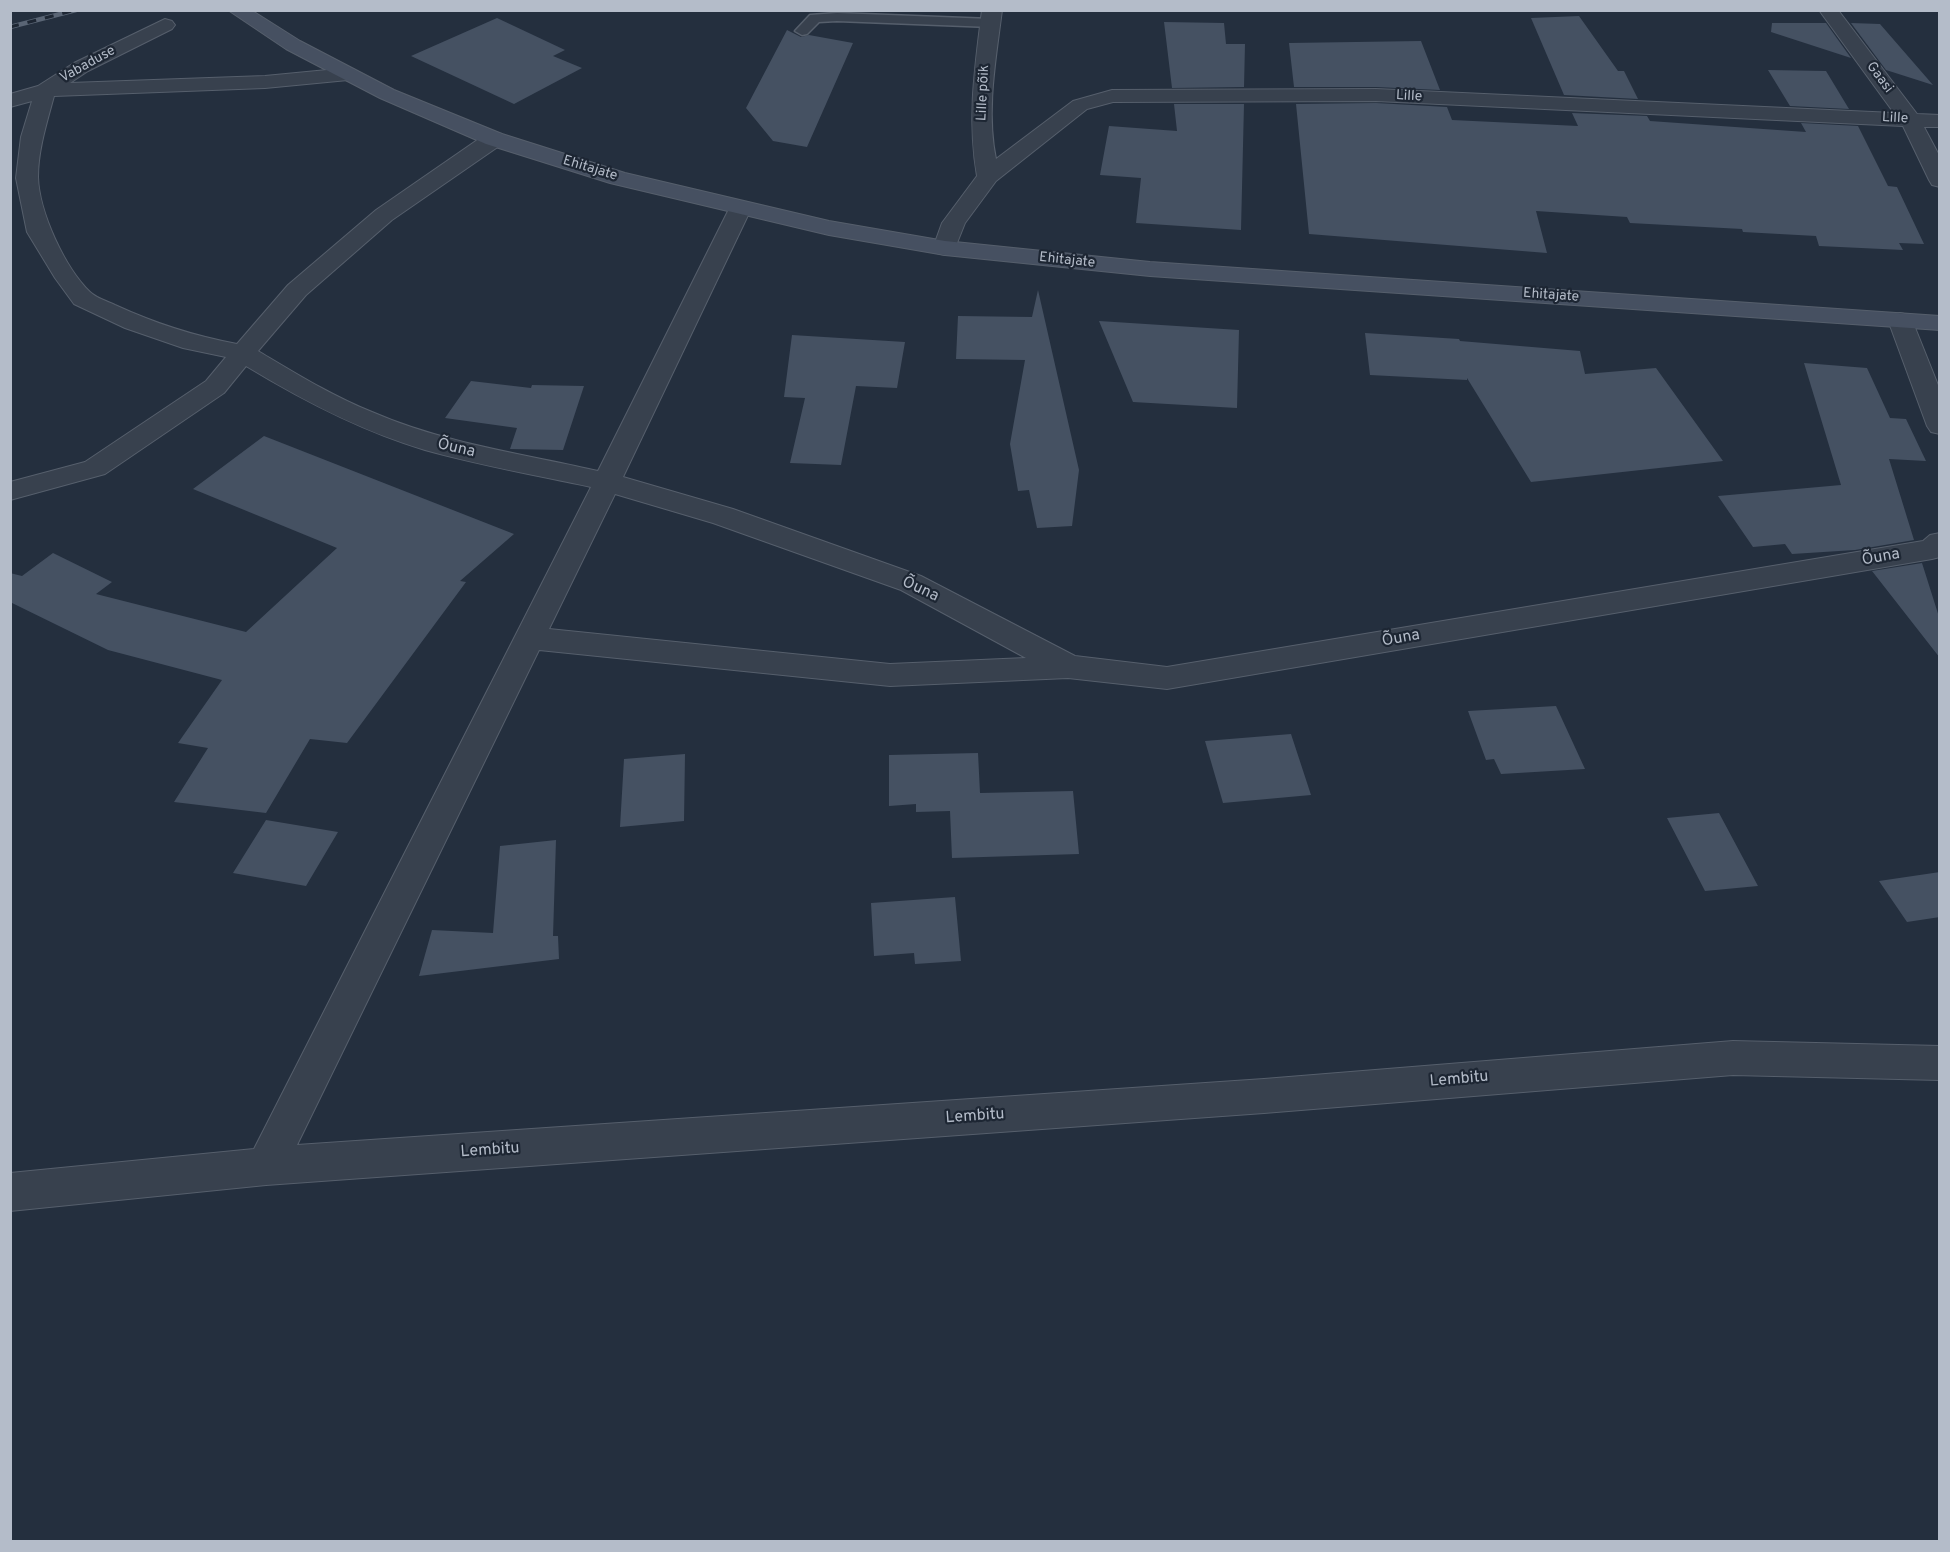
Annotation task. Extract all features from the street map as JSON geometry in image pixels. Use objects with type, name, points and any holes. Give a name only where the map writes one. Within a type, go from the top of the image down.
[{"type":"street","name":"Ehitajate","points":[[237,10],[293,45],[387,94],[494,140],[618,178],[830,228],[945,248],[1150,269],[1940,323]]},
{"type":"street","name":"Gaasi","points":[[1828,10],[1910,119],[1940,180]]},
{"type":"street","name":"Lille põik","points":[[988,176],[982,144],[982,89],[992,17]]},
{"type":"street","name":"Vabaduse","points":[[10,101],[45,90],[81,67],[165,25]]},
{"type":"street","points":[[243,352],[192,342],[134,323],[83,299],[63,273],[39,232],[27,178],[32,137],[45,90],[265,82],[348,74]]},
{"type":"street","name":"Lille","points":[[945,248],[954,223],[988,176],[1080,105],[1112,96],[1376,95],[1940,121]]},
{"type":"street","points":[[10,491],[94,468],[214,387],[297,290],[384,215],[494,140]]},
{"type":"street","points":[[266,1166],[530,638],[740,208]]},
{"type":"street","points":[[1900,320],[1940,426]]},
{"type":"street","name":"Õuna","points":[[243,352],[293,383],[362,417],[432,443],[607,482],[723,516],[911,583],[1069,667],[1167,678],[1932,549],[1940,542]]},
{"type":"street","points":[[530,638],[890,675],[1069,667]]},
{"type":"street","name":"Lembitu","points":[[10,1192],[266,1166],[1252,1097],[1733,1058],[1940,1063]]},
{"type":"lane","points":[[802,31],[815,18],[992,17]]},
{"type":"building","points":[[1579,16],[1618,71],[1624,71],[1638,99],[1564,95],[1531,18]]},
{"type":"building","points":[[497,18],[565,50],[553,56],[582,68],[514,104],[411,56]]},
{"type":"building","points":[[1164,22],[1224,23],[1226,44],[1245,44],[1244,87],[1172,88]]},
{"type":"building","points":[[1772,23],[1826,23],[1851,58],[1771,32]]},
{"type":"building","points":[[1851,23],[1880,24],[1933,85],[1886,70]]},
{"type":"building","points":[[787,30],[801,37],[809,35],[853,43],[807,147],[773,141],[746,108]]},
{"type":"building","points":[[1421,41],[1440,90],[1294,87],[1289,43]]},
{"type":"building","points":[[1768,70],[1826,71],[1849,109],[1790,106]]},
{"type":"building","points":[[1376,103],[1447,107],[1452,120],[1578,126],[1572,113],[1647,116],[1650,121],[1806,132],[1801,123],[1858,126],[1888,186],[1897,187],[1924,244],[1899,243],[1903,250],[1819,246],[1816,236],[1743,232],[1742,229],[1630,223],[1627,217],[1536,211],[1547,253],[1309,234],[1296,104]]},
{"type":"building","points":[[1174,104],[1244,104],[1241,230],[1136,223],[1141,178],[1100,175],[1109,126],[1177,131]]},
{"type":"building","points":[[1038,290],[1079,470],[1072,526],[1037,528],[1029,490],[1018,491],[1010,444],[1025,360],[956,359],[958,316],[1032,317]]},
{"type":"building","points":[[1099,321],[1239,330],[1237,408],[1133,402]]},
{"type":"building","points":[[1365,333],[1459,339],[1460,341],[1580,351],[1585,374],[1656,368],[1723,461],[1531,482],[1467,378],[1467,380],[1370,375]]},
{"type":"building","points":[[792,335],[905,342],[897,388],[856,386],[841,465],[790,463],[805,398],[784,397]]},
{"type":"building","points":[[1804,363],[1867,368],[1890,418],[1906,419],[1926,461],[1889,459],[1914,540],[1855,550],[1792,554],[1785,544],[1753,547],[1718,496],[1841,485]]},
{"type":"building","points":[[471,381],[531,388],[532,385],[584,386],[563,450],[510,449],[517,428],[445,418]]},
{"type":"building","points":[[264,436],[514,534],[460,581],[466,582],[347,743],[310,739],[266,813],[174,802],[208,748],[178,743],[222,680],[108,650],[10,602],[10,573],[22,576],[53,553],[112,582],[96,594],[246,632],[337,548],[193,489]]},
{"type":"building","points":[[1922,563],[1940,620],[1940,658],[1872,571]]},
{"type":"building","points":[[1556,706],[1585,769],[1501,774],[1494,759],[1486,760],[1468,711]]},
{"type":"building","points":[[1291,734],[1311,795],[1223,803],[1205,741]]},
{"type":"building","points":[[978,753],[980,793],[1073,791],[1079,854],[952,858],[950,811],[916,812],[916,804],[889,806],[889,755]]},
{"type":"building","points":[[685,754],[684,821],[620,827],[624,759]]},
{"type":"building","points":[[1719,813],[1758,886],[1705,891],[1667,818]]},
{"type":"building","points":[[266,820],[338,832],[306,886],[233,873]]},
{"type":"building","points":[[556,840],[553,936],[558,936],[559,959],[419,976],[432,930],[493,933],[500,846]]},
{"type":"building","points":[[1940,872],[1940,917],[1907,922],[1879,881]]},
{"type":"building","points":[[955,897],[961,961],[915,964],[914,953],[874,956],[871,903]]},
{"type":"railway","points":[[10,27],[76,10]]}]
